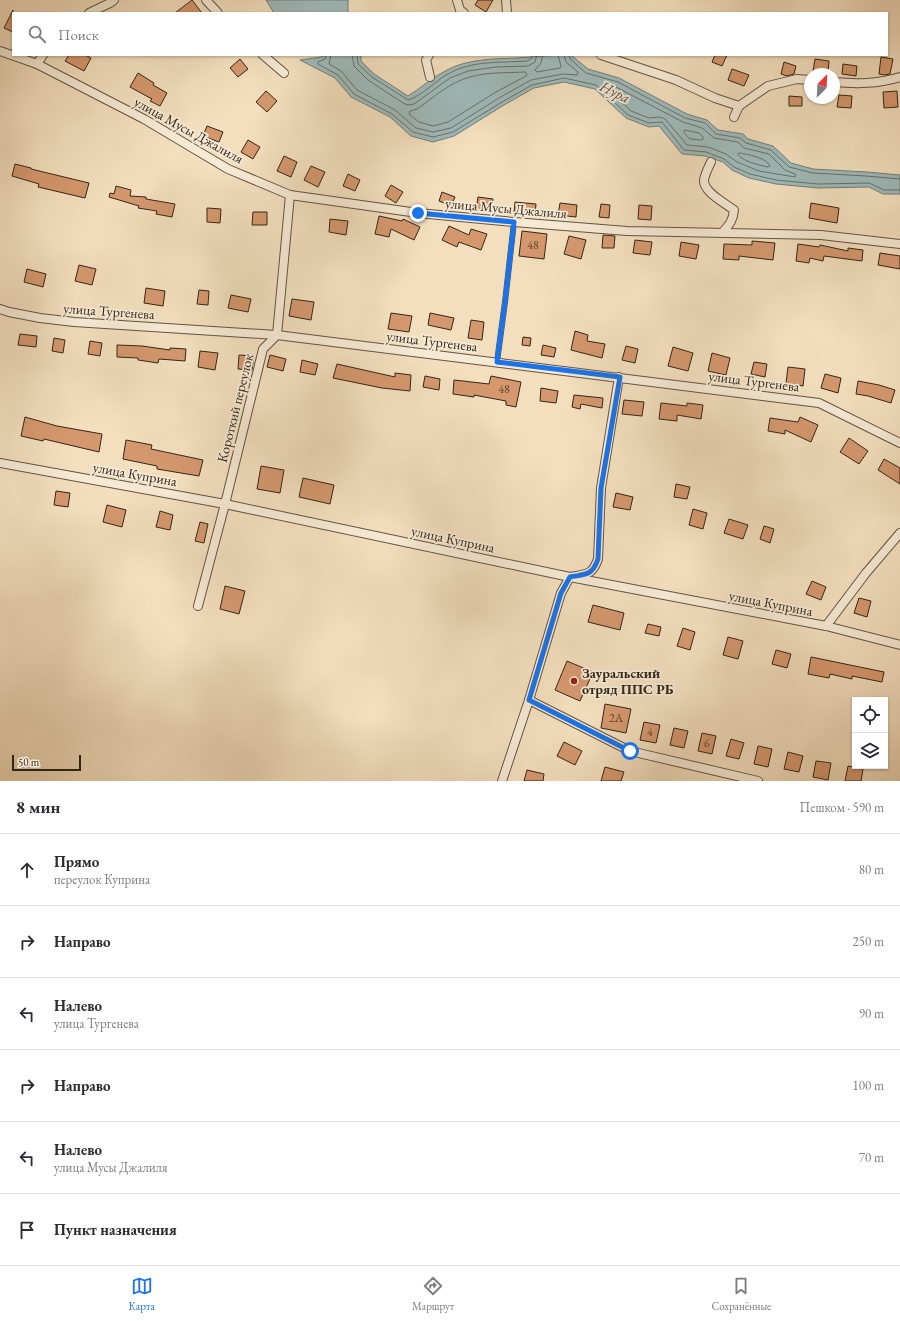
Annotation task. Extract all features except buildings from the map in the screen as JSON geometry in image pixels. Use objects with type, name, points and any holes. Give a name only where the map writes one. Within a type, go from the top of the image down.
[{"type":"street","points":[[91,12],[114,0]]},
{"type":"street","points":[[206,0],[217,12]]},
{"type":"street","points":[[457,0],[460,12]]},
{"type":"street","points":[[506,0],[507,12]]},
{"type":"street","name":"улица Мусы Джалиля","points":[[0,51],[12,55]]},
{"type":"street","name":"улица Мусы Джалиля","points":[[14,56],[36,64],[144,119],[228,169],[290,195],[418,213],[514,222],[627,231],[821,235],[900,244]]},
{"type":"street","points":[[36,64],[42,56]]},
{"type":"street","points":[[264,56],[284,73]]},
{"type":"street","points":[[428,56],[426,60],[430,77]]},
{"type":"street","points":[[604,56],[676,80],[715,98],[738,106]]},
{"type":"street","points":[[840,82],[859,84],[887,81],[900,77]]},
{"type":"street","points":[[734,116],[738,106],[768,86],[797,79],[804,80]]},
{"type":"street","points":[[711,162],[705,175],[705,188],[734,210],[733,218],[730,224],[722,233]]},
{"type":"street","points":[[277,335],[290,195]]},
{"type":"street","name":"улица Тургенева","points":[[0,309],[40,318],[74,322],[277,335],[818,403],[900,443]]},
{"type":"street","name":"Короткий переулок","points":[[198,606],[263,349],[277,335]]},
{"type":"street","points":[[502,781],[529,700],[561,593],[570,577],[590,573],[595,568],[598,559],[601,488],[620,377]]},
{"type":"street","name":"улица Куприна","points":[[0,463],[225,504],[570,577],[826,626],[900,645]]},
{"type":"street","points":[[826,626],[866,573],[900,533]]},
{"type":"street","points":[[529,700],[630,751],[758,781]]},
{"type":"lane","points":[[497,362],[514,222]]},
{"type":"water","points":[[266,0],[348,0],[348,12],[273,12]]},
{"type":"water","name":"Нура","points":[[361,56],[361,61],[374,74],[408,96],[442,73],[455,66],[463,64],[489,59],[572,56],[588,69],[619,78],[687,114],[707,120],[718,130],[743,134],[748,139],[773,146],[791,163],[813,169],[900,175],[900,194],[883,194],[869,187],[818,188],[776,184],[749,178],[732,170],[723,162],[705,156],[682,154],[659,126],[649,127],[626,118],[595,89],[564,82],[534,88],[454,136],[433,142],[411,136],[390,117],[351,97],[335,78],[300,60],[322,57]]},
{"type":"place","name":"Зауральский отряд ППС РБ","points":[[574,681]]},
{"type":"route","points":[[418,213],[514,222],[497,362],[620,377],[601,488],[598,559],[595,568],[590,573],[570,577],[561,593],[529,700],[630,751]]}]
